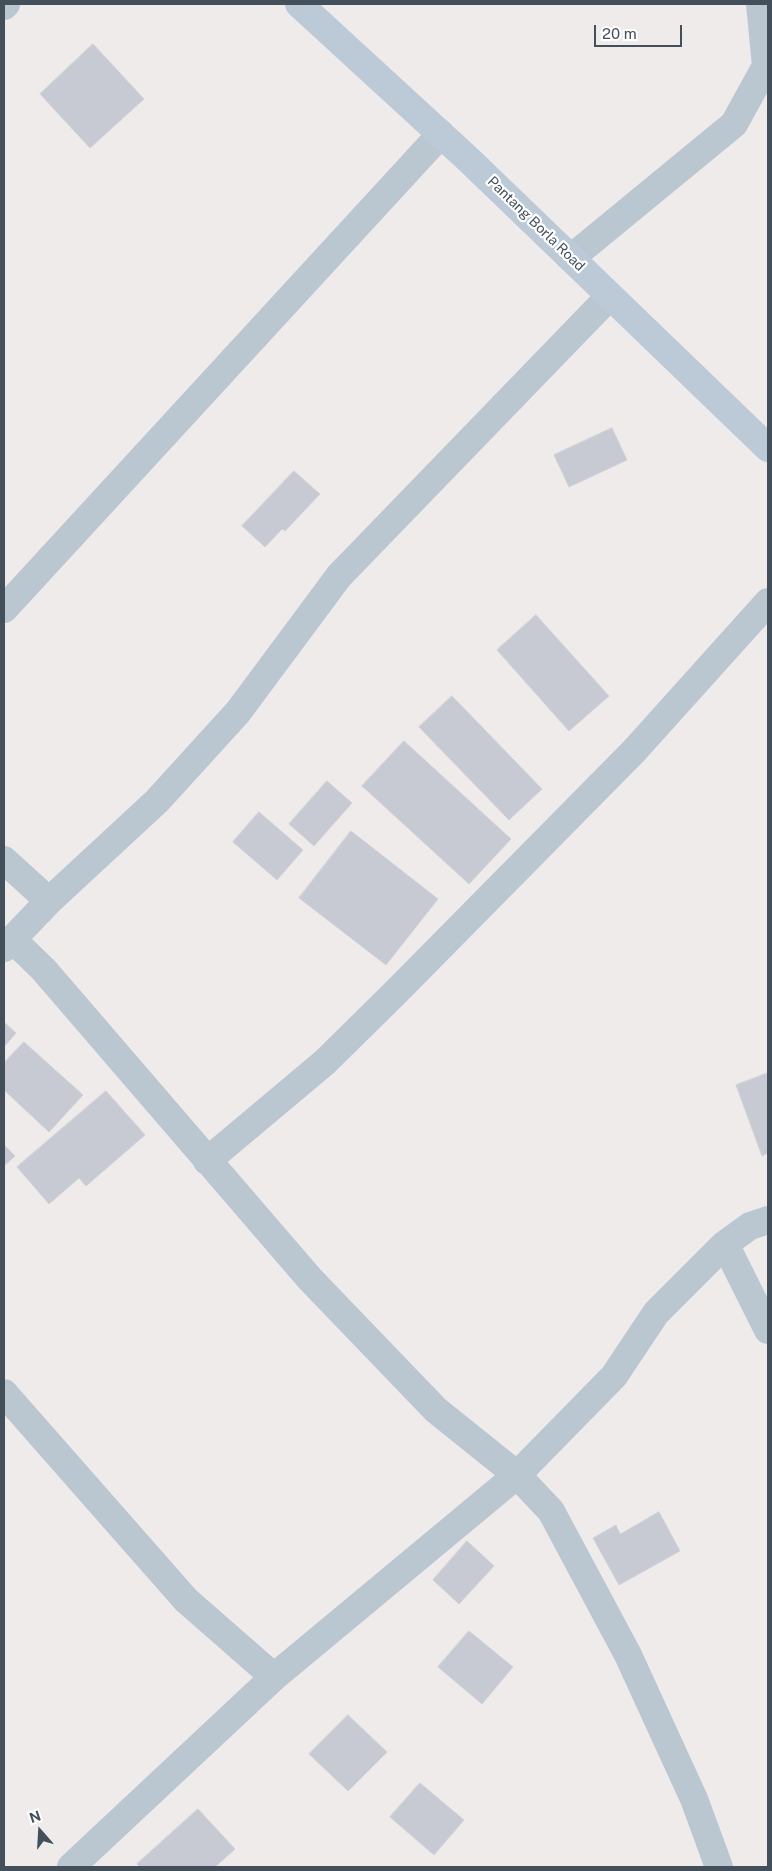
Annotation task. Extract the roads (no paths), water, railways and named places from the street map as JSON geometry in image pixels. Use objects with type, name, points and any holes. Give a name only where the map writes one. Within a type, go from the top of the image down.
[{"type":"street","name":"Pantang Borla Road","points":[[299,4],[441,134],[768,448]]},
{"type":"street","points":[[571,258],[734,124],[766,66],[760,4]]},
{"type":"street","points":[[4,609],[441,134]]},
{"type":"street","points":[[610,296],[339,576],[238,712],[157,801],[49,901],[8,943],[44,970],[310,1279],[436,1410],[517,1475],[551,1511],[628,1655],[694,1799],[719,1867]]},
{"type":"street","points":[[207,1161],[325,1062],[391,998],[634,751],[768,602]]},
{"type":"street","points":[[4,860],[49,901]]},
{"type":"street","points":[[71,1867],[274,1677],[517,1475],[614,1376],[656,1313],[725,1244],[750,1226],[768,1220]]},
{"type":"street","points":[[725,1244],[768,1330]]},
{"type":"street","points":[[4,1393],[186,1600],[274,1677]]}]
